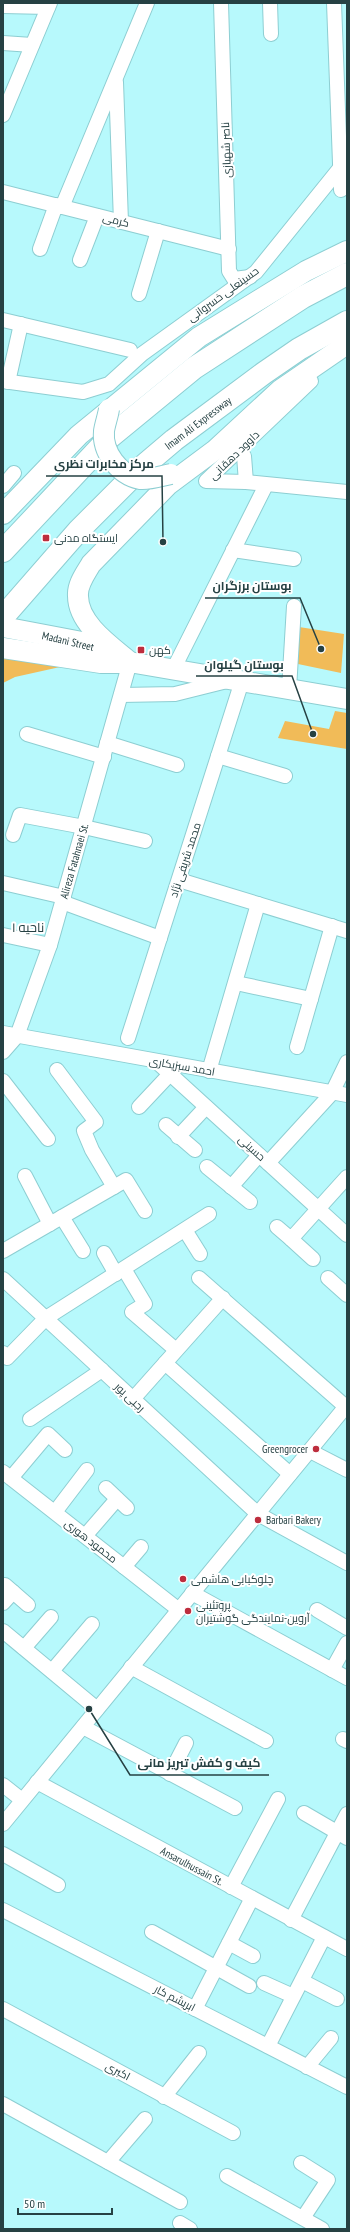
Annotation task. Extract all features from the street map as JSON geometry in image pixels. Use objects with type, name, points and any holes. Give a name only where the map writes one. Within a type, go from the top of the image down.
[{"type":"highway","points":[[3,551],[110,437],[194,368],[303,297],[347,274]]},
{"type":"highway","name":"Imam Ali Expressway","points":[[3,617],[79,530],[141,468],[174,440],[264,373],[299,349],[347,322]]},
{"type":"main road","points":[[3,514],[78,435],[199,337],[306,271],[347,251]]},
{"type":"main road","points":[[109,410],[104,431],[105,446],[113,461],[126,473],[140,479],[154,478],[170,474],[183,465],[225,427],[347,344]]},
{"type":"main road","points":[[130,662],[102,638],[90,624],[80,608],[77,595],[82,580],[91,564],[168,485],[215,450],[280,390]]},
{"type":"main road","name":"Madani Street","points":[[3,627],[89,645],[112,652],[130,662]]},
{"type":"main road","name":"Madani Street","points":[[3,648],[101,663],[130,662],[347,699]]},
{"type":"street","points":[[40,248],[116,78],[147,3]]},
{"type":"street","name":"ناصر شهبازی","points":[[221,3],[229,271],[234,279],[250,277]]},
{"type":"street","points":[[270,3],[271,34]]},
{"type":"street","points":[[334,3],[341,20],[341,190]]},
{"type":"street","points":[[3,6],[49,5],[32,45],[8,93],[3,115]]},
{"type":"street","points":[[3,43],[32,45]]},
{"type":"street","points":[[116,78],[122,222]]},
{"type":"street","name":"حسینعلی خسروانی","points":[[6,382],[90,392],[109,384],[136,352],[250,277],[340,168]]},
{"type":"street","name":"کرمی","points":[[3,192],[229,249]]},
{"type":"street","points":[[80,260],[97,216]]},
{"type":"street","points":[[139,294],[158,231]]},
{"type":"street","points":[[3,320],[136,352]]},
{"type":"street","points":[[6,382],[21,324]]},
{"type":"street","name":"داوود دهقانی","points":[[311,380],[206,481],[246,482],[266,486],[347,492]]},
{"type":"street","points":[[244,456],[246,482]]},
{"type":"street","points":[[3,486],[9,472]]},
{"type":"street","points":[[173,670],[266,486]]},
{"type":"street","points":[[233,550],[294,559]]},
{"type":"street","points":[[289,689],[294,606]]},
{"type":"street","name":"Alireza Fatahnaei St.","points":[[3,1052],[17,1036],[50,945],[130,662]]},
{"type":"street","points":[[121,695],[175,694],[238,680]]},
{"type":"street","name":"محمد شریفی نژاد","points":[[128,1038],[218,756],[238,680]]},
{"type":"street","points":[[27,734],[177,765]]},
{"type":"street","points":[[218,756],[285,776]]},
{"type":"street","points":[[13,835],[20,815],[84,827],[145,841]]},
{"type":"street","points":[[179,880],[347,930]]},
{"type":"street","points":[[3,883],[63,900],[160,938]]},
{"type":"street","points":[[209,1071],[258,904]]},
{"type":"street","points":[[297,1047],[332,926]]},
{"type":"street","points":[[3,935],[50,945]]},
{"type":"street","points":[[236,983],[311,999]]},
{"type":"street","name":"احمد سبزیکاری","points":[[3,1033],[156,1062],[347,1095]]},
{"type":"street","name":"حسینی","points":[[156,1062],[347,1235]]},
{"type":"street","points":[[231,1187],[264,1159],[332,1093],[347,1062]]},
{"type":"street","points":[[57,1070],[96,1122],[84,1131],[92,1150],[114,1187]]},
{"type":"street","points":[[139,1107],[170,1074]]},
{"type":"street","points":[[3,1081],[48,1139]]},
{"type":"street","points":[[178,1137],[206,1107]]},
{"type":"street","points":[[166,1125],[178,1137],[195,1150]]},
{"type":"street","points":[[207,1167],[250,1202]]},
{"type":"street","points":[[25,1176],[56,1220],[83,1251]]},
{"type":"street","points":[[291,1239],[347,1177]]},
{"type":"street","points":[[3,1251],[126,1180],[145,1211]]},
{"type":"street","points":[[3,1353],[7,1358],[46,1318],[210,1214]]},
{"type":"street","points":[[277,1227],[313,1259]]},
{"type":"street","points":[[185,1230],[200,1254]]},
{"type":"street","points":[[104,1253],[145,1304],[132,1312],[176,1350]]},
{"type":"street","points":[[3,1824],[346,1406],[199,1278]]},
{"type":"street","points":[[328,1278],[345,1288]]},
{"type":"street","name":"رجبی پور","points":[[4,1282],[46,1318],[258,1514],[347,1563]]},
{"type":"street","points":[[133,1399],[223,1298]]},
{"type":"street","points":[[165,1363],[290,1474]]},
{"type":"street","points":[[30,1419],[102,1370]]},
{"type":"street","points":[[7,1475],[48,1434],[65,1450]]},
{"type":"street","points":[[310,1451],[347,1470]]},
{"type":"street","points":[[55,1512],[87,1470]]},
{"type":"street","name":"محمود هوری","points":[[7,1475],[179,1610]]},
{"type":"street","points":[[85,1536],[122,1504],[106,1488]]},
{"type":"street","points":[[124,1567],[141,1547]]},
{"type":"street","points":[[3,1603],[9,1589],[28,1605]]},
{"type":"street","points":[[192,1593],[347,1678]]},
{"type":"street","points":[[317,1610],[347,1628]]},
{"type":"street","points":[[24,1648],[50,1617]]},
{"type":"street","points":[[52,1671],[92,1624]]},
{"type":"street","points":[[3,1631],[97,1709]]},
{"type":"street","points":[[332,1670],[347,1643]]},
{"type":"street","points":[[131,1668],[266,1741]]},
{"type":"street","points":[[83,1727],[235,1808]]},
{"type":"street","points":[[170,1774],[186,1743]]},
{"type":"street","name":"Ansarulhussain St.","points":[[37,1782],[347,1950]]},
{"type":"street","points":[[3,1785],[22,1800]]},
{"type":"street","points":[[231,1887],[278,1799]]},
{"type":"street","points":[[304,1813],[342,1835]]},
{"type":"street","points":[[291,1920],[342,1835],[347,1814]]},
{"type":"street","points":[[3,1854],[58,1885]]},
{"type":"street","points":[[195,2009],[252,1898]]},
{"type":"street","name":"ابریشم کار","points":[[3,1910],[347,2087]]},
{"type":"street","points":[[152,1932],[215,1969],[249,1986]]},
{"type":"street","points":[[268,2046],[324,1937]]},
{"type":"street","points":[[229,1943],[253,1956]]},
{"type":"street","points":[[302,1980],[337,1998]]},
{"type":"street","points":[[264,1983],[293,1996]]},
{"type":"street","name":"اکبری","points":[[3,2009],[233,2134]]},
{"type":"street","points":[[307,2067],[331,2038]]},
{"type":"street","points":[[164,2097],[199,2054]]},
{"type":"street","points":[[3,2104],[180,2202]]},
{"type":"street","points":[[108,2162],[145,2119]]},
{"type":"street","points":[[301,2163],[328,2180],[303,2218]]},
{"type":"street","points":[[227,2176],[322,2229]]},
{"type":"shaded area","points":[[299,627],[344,634],[341,673],[298,664]]},
{"type":"shaded area","points":[[3,656],[60,667],[15,677],[3,683]]},
{"type":"shaded area","points":[[335,711],[347,713],[347,749],[278,738],[285,721],[329,729]]},
{"type":"place","name":"ایستگاه مدنی","points":[[46,538]]},
{"type":"place","name":"مرکز مخابرات نظری","points":[[163,542]]},
{"type":"place","name":"بوستان برزگران","points":[[321,649]]},
{"type":"place","name":"کهن","points":[[141,650]]},
{"type":"place","name":"بوستان گیلوان","points":[[313,734]]},
{"type":"place","name":"Greengrocer","points":[[316,1449]]},
{"type":"place","name":"Barbari Bakery","points":[[258,1520]]},
{"type":"place","name":"چلوکبابی هاشمی","points":[[183,1579]]},
{"type":"place","name":"پروتئینی آروین-نمایندگی گوشتیران","points":[[188,1611]]},
{"type":"place","name":"کیف و کفش تبریز مانی","points":[[89,1709]]},
{"type":"district","name":"ناحیه ۱","points":[[28,927]]}]
